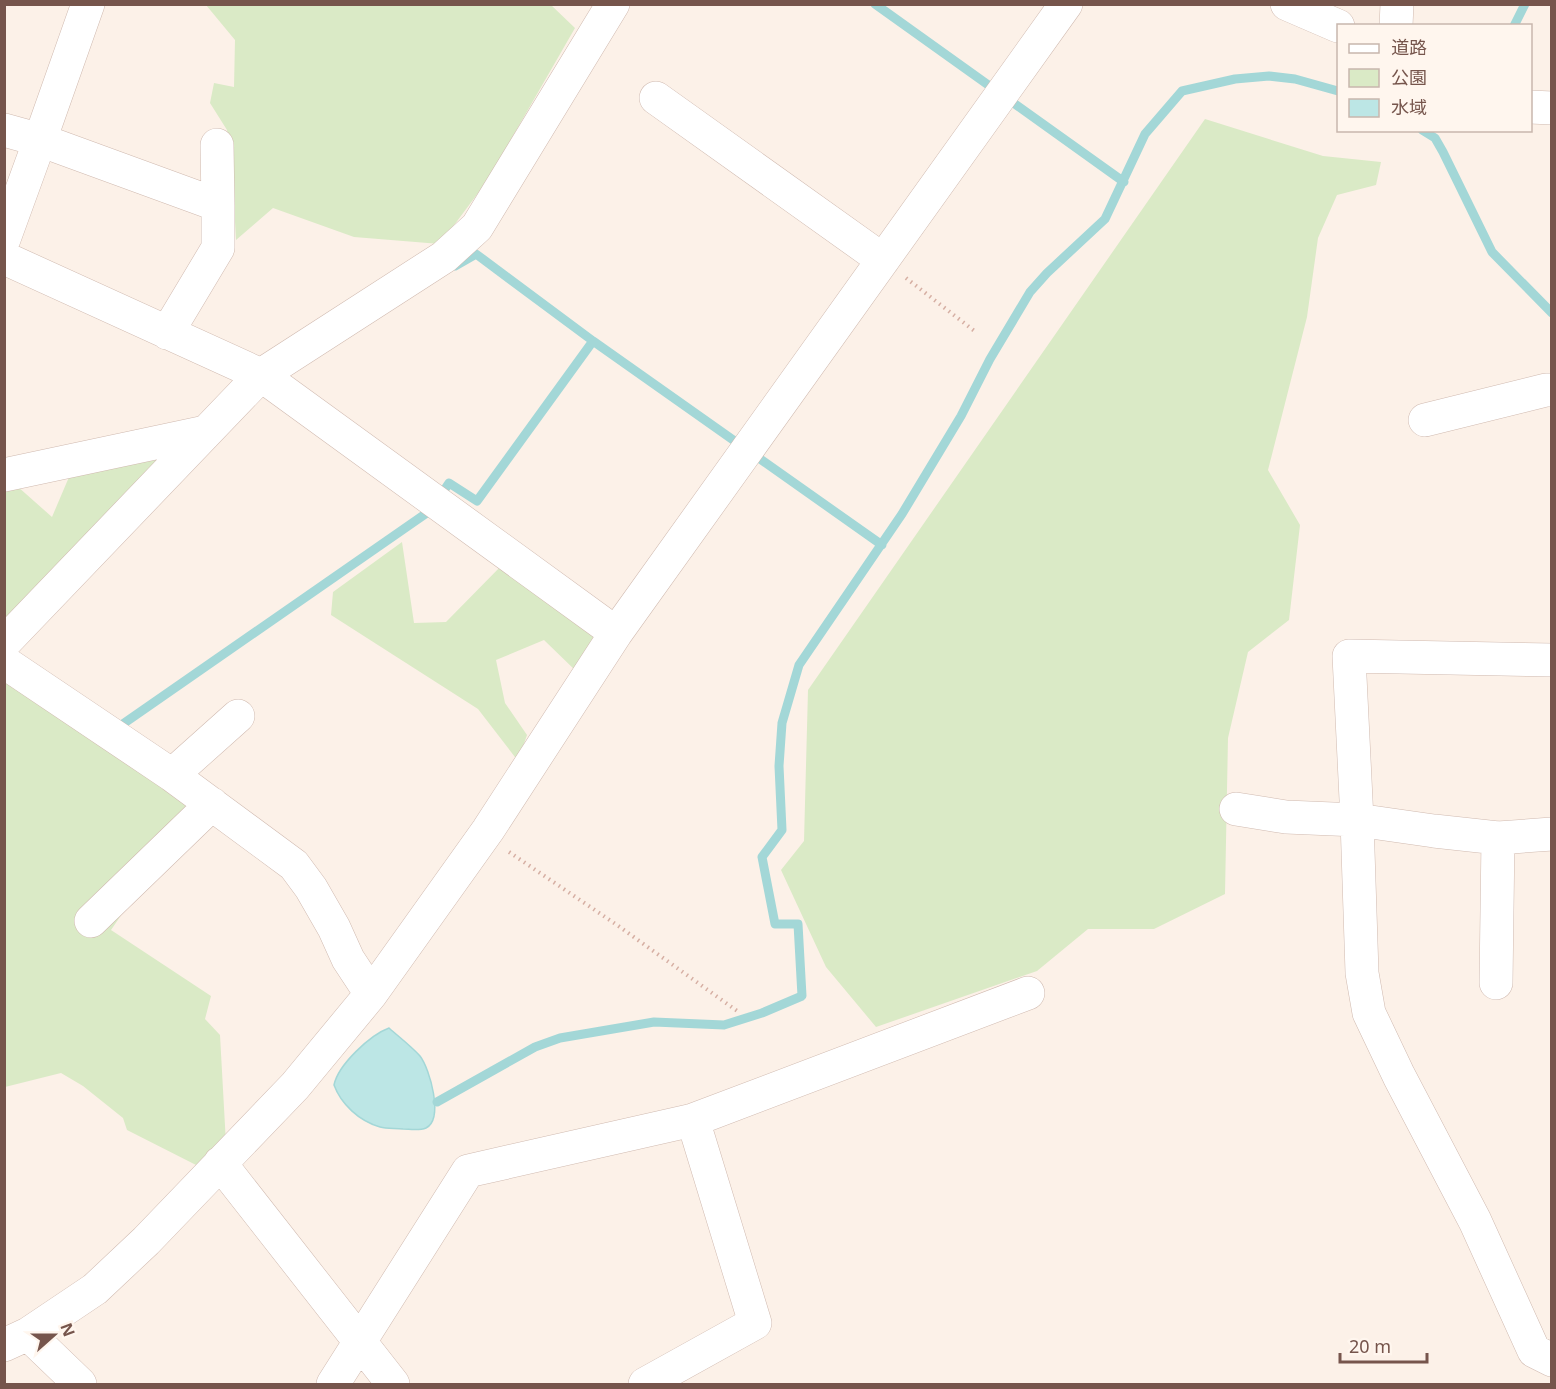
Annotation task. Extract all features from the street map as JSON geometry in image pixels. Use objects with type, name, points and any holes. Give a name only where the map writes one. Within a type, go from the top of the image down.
[{"type":"street","points":[[4,240],[88,4]]},
{"type":"street","points":[[4,643],[261,375],[444,257],[477,227],[612,4]]},
{"type":"street","points":[[80,1384],[16,1340],[95,1289],[146,1241],[295,1086],[371,994],[484,835],[616,633],[1066,4]]},
{"type":"street","points":[[1287,4],[1337,27]]},
{"type":"street","points":[[1396,24],[1397,4]]},
{"type":"street","points":[[656,98],[884,260]]},
{"type":"street","points":[[1532,107],[1551,108]]},
{"type":"street","points":[[4,130],[40,140],[218,205]]},
{"type":"street","points":[[167,333],[218,248],[218,145]]},
{"type":"street","points":[[4,258],[261,375],[616,633]]},
{"type":"street","points":[[1425,420],[1551,390]]},
{"type":"street","points":[[4,475],[206,432]]},
{"type":"street","points":[[1551,660],[1349,656],[1358,820],[1362,973],[1369,1013],[1399,1076],[1475,1221],[1534,1351],[1551,1360]]},
{"type":"street","points":[[4,662],[172,775],[294,865],[311,888],[334,928],[348,959],[371,994]]},
{"type":"street","points":[[172,775],[238,716]]},
{"type":"street","points":[[92,921],[212,804]]},
{"type":"street","points":[[1236,809],[1286,817],[1358,820],[1498,838],[1551,834]]},
{"type":"street","points":[[1496,983],[1498,838]]},
{"type":"street","points":[[333,1384],[468,1171],[693,1120],[1028,993]]},
{"type":"street","points":[[645,1384],[755,1323],[693,1120]]},
{"type":"street","points":[[220,1163],[393,1384]]},
{"type":"path","points":[[884,260],[977,333]]},
{"type":"path","points":[[484,835],[617,925],[740,1013]]},
{"type":"green space","points":[[206,5],[551,5],[575,28],[487,181],[440,244],[354,237],[273,208],[236,240],[232,167],[227,130],[210,103],[214,83],[234,87],[235,40]]},
{"type":"green space","points":[[1205,119],[1323,156],[1381,162],[1376,185],[1337,195],[1318,238],[1307,317],[1268,470],[1300,525],[1289,620],[1248,652],[1228,738],[1225,894],[1154,929],[1088,929],[1037,971],[876,1027],[826,967],[781,870],[804,841],[808,690]]},
{"type":"green space","points":[[181,446],[5,627],[5,489],[17,486],[52,517],[72,470]]},
{"type":"green space","points":[[402,542],[414,623],[446,622],[503,564],[598,635],[578,673],[544,640],[496,660],[505,703],[527,735],[518,761],[478,709],[331,615],[333,592]]},
{"type":"green space","points":[[5,676],[193,810],[111,930],[211,996],[205,1019],[220,1035],[226,1144],[200,1167],[127,1130],[123,1118],[83,1086],[61,1073],[5,1087]]},
{"type":"water","points":[[389,1028],[420,1056],[428,1071],[435,1105],[431,1123],[426,1128],[417,1130],[380,1127],[365,1121],[341,1099],[334,1085],[348,1060],[364,1044]]},
{"type":"waterway","points":[[875,4],[1124,182]]},
{"type":"waterway","points":[[1515,24],[1525,4]]},
{"type":"waterway","points":[[437,1102],[535,1047],[560,1038],[654,1022],[724,1025],[762,1013],[802,996],[798,924],[775,924],[762,857],[782,830],[779,766],[782,723],[799,665],[902,514],[961,416],[990,359],[1030,292],[1105,219],[1145,134],[1182,91],[1235,79],[1269,76],[1295,79],[1337,91]]},
{"type":"waterway","points":[[1425,132],[1435,138],[1443,152],[1492,252],[1552,313]]},
{"type":"waterway","points":[[455,266],[476,254],[593,341],[882,545]]},
{"type":"waterway","points":[[120,726],[431,510],[449,483],[477,501],[593,341]]}]
